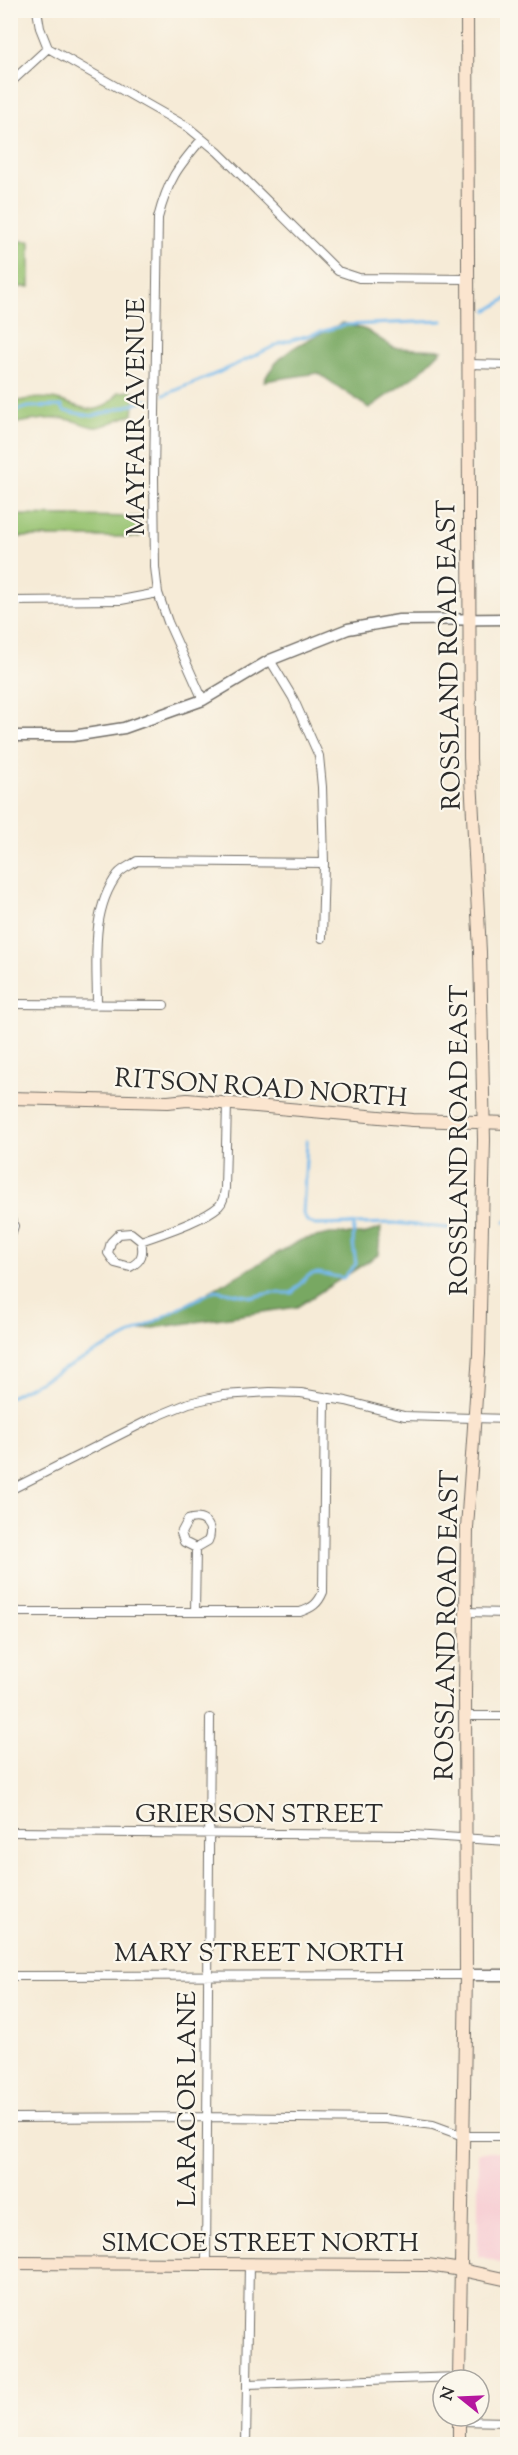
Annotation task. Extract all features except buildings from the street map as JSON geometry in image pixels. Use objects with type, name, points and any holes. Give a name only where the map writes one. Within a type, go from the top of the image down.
[{"type":"main road","name":"ROSSLAND ROAD EAST","points":[[459,2368],[466,1975],[467,1528],[482,1277],[484,1122],[480,952],[470,758],[467,10]]},
{"type":"main road","name":"RITSON ROAD NORTH","points":[[10,1098],[168,1102],[187,1100],[413,1120],[507,1123]]},
{"type":"main road","name":"SIMCOE STREET NORTH","points":[[10,2264],[428,2265],[507,2280]]},
{"type":"main road","points":[[459,2428],[459,2445]]},
{"type":"street","points":[[37,10],[40,28],[48,48],[189,128],[251,184],[338,271],[359,278],[468,279]]},
{"type":"street","points":[[10,83],[48,48]]},
{"type":"street","name":"MAYFAIR AVENUE","points":[[202,139],[181,163],[166,189],[158,218],[154,478],[155,567],[158,593],[168,622],[203,700]]},
{"type":"street","points":[[468,364],[507,365]]},
{"type":"street","points":[[10,601],[121,600],[158,593]]},
{"type":"street","points":[[10,736],[73,736],[124,728],[203,700],[270,660],[348,629],[399,621],[507,619]]},
{"type":"street","points":[[270,660],[293,698],[319,756],[324,863],[322,938]]},
{"type":"street","points":[[97,1005],[98,918],[106,895],[119,873],[137,861],[324,863]]},
{"type":"street","points":[[10,1004],[164,1005]]},
{"type":"street","points":[[141,1241],[195,1219],[220,1205],[224,1198],[225,1188],[227,1103]]},
{"type":"street","points":[[10,1217],[14,1226],[10,1238]]},
{"type":"street","points":[[131,1233],[141,1241],[142,1256],[130,1267],[115,1263],[108,1253],[111,1242],[119,1234],[131,1233]]},
{"type":"street","points":[[10,1490],[155,1417],[189,1403],[223,1395],[270,1392],[325,1397],[404,1416],[507,1419]]},
{"type":"street","points":[[10,1610],[20,1612],[300,1612],[311,1608],[319,1601],[324,1581],[325,1397]]},
{"type":"street","points":[[195,1612],[196,1548]]},
{"type":"street","points":[[466,1612],[507,1613]]},
{"type":"street","points":[[465,1716],[507,1716]]},
{"type":"street","name":"LARACOR LANE","points":[[206,2264],[210,1718]]},
{"type":"street","name":"GRIERSON STREET","points":[[10,1832],[413,1835],[507,1841]]},
{"type":"street","name":"MARY STREET NORTH","points":[[10,1976],[507,1975]]},
{"type":"street","points":[[10,2118],[385,2119],[433,2125],[463,2136],[507,2136]]},
{"type":"street","points":[[246,2445],[249,2265]]},
{"type":"street","points":[[247,2384],[431,2380]]},
{"type":"street","points":[[491,2421],[507,2422]]},
{"type":"shaded area","points":[[478,2152],[507,2152],[507,2264],[478,2256]]},
{"type":"green space","points":[[11,241],[30,241],[30,287],[11,287]]},
{"type":"green space","points":[[343,323],[366,330],[394,348],[442,350],[419,373],[369,408],[318,373],[264,381],[270,370],[287,353]]},
{"type":"green space","points":[[132,391],[135,394],[133,415],[102,426],[94,427],[71,420],[56,419],[11,424],[11,403],[47,398],[95,409],[110,402],[119,392]]},
{"type":"green space","points":[[11,515],[139,517],[139,537],[11,537]]},
{"type":"green space","points":[[381,1228],[378,1255],[297,1307],[141,1330],[301,1240],[330,1234],[364,1234]]},
{"type":"waterway","points":[[487,311],[508,298]]},
{"type":"waterway","points":[[164,395],[281,343],[345,325],[442,321]]},
{"type":"waterway","points":[[10,412],[29,407],[62,406],[64,411],[93,416],[148,400]]},
{"type":"waterway","points":[[307,1141],[303,1213],[307,1221],[315,1225],[394,1223],[457,1229]]},
{"type":"waterway","points":[[10,1397],[215,1290],[253,1297],[270,1293],[292,1293],[309,1275],[319,1273],[343,1278],[356,1264],[353,1243],[354,1224]]}]
